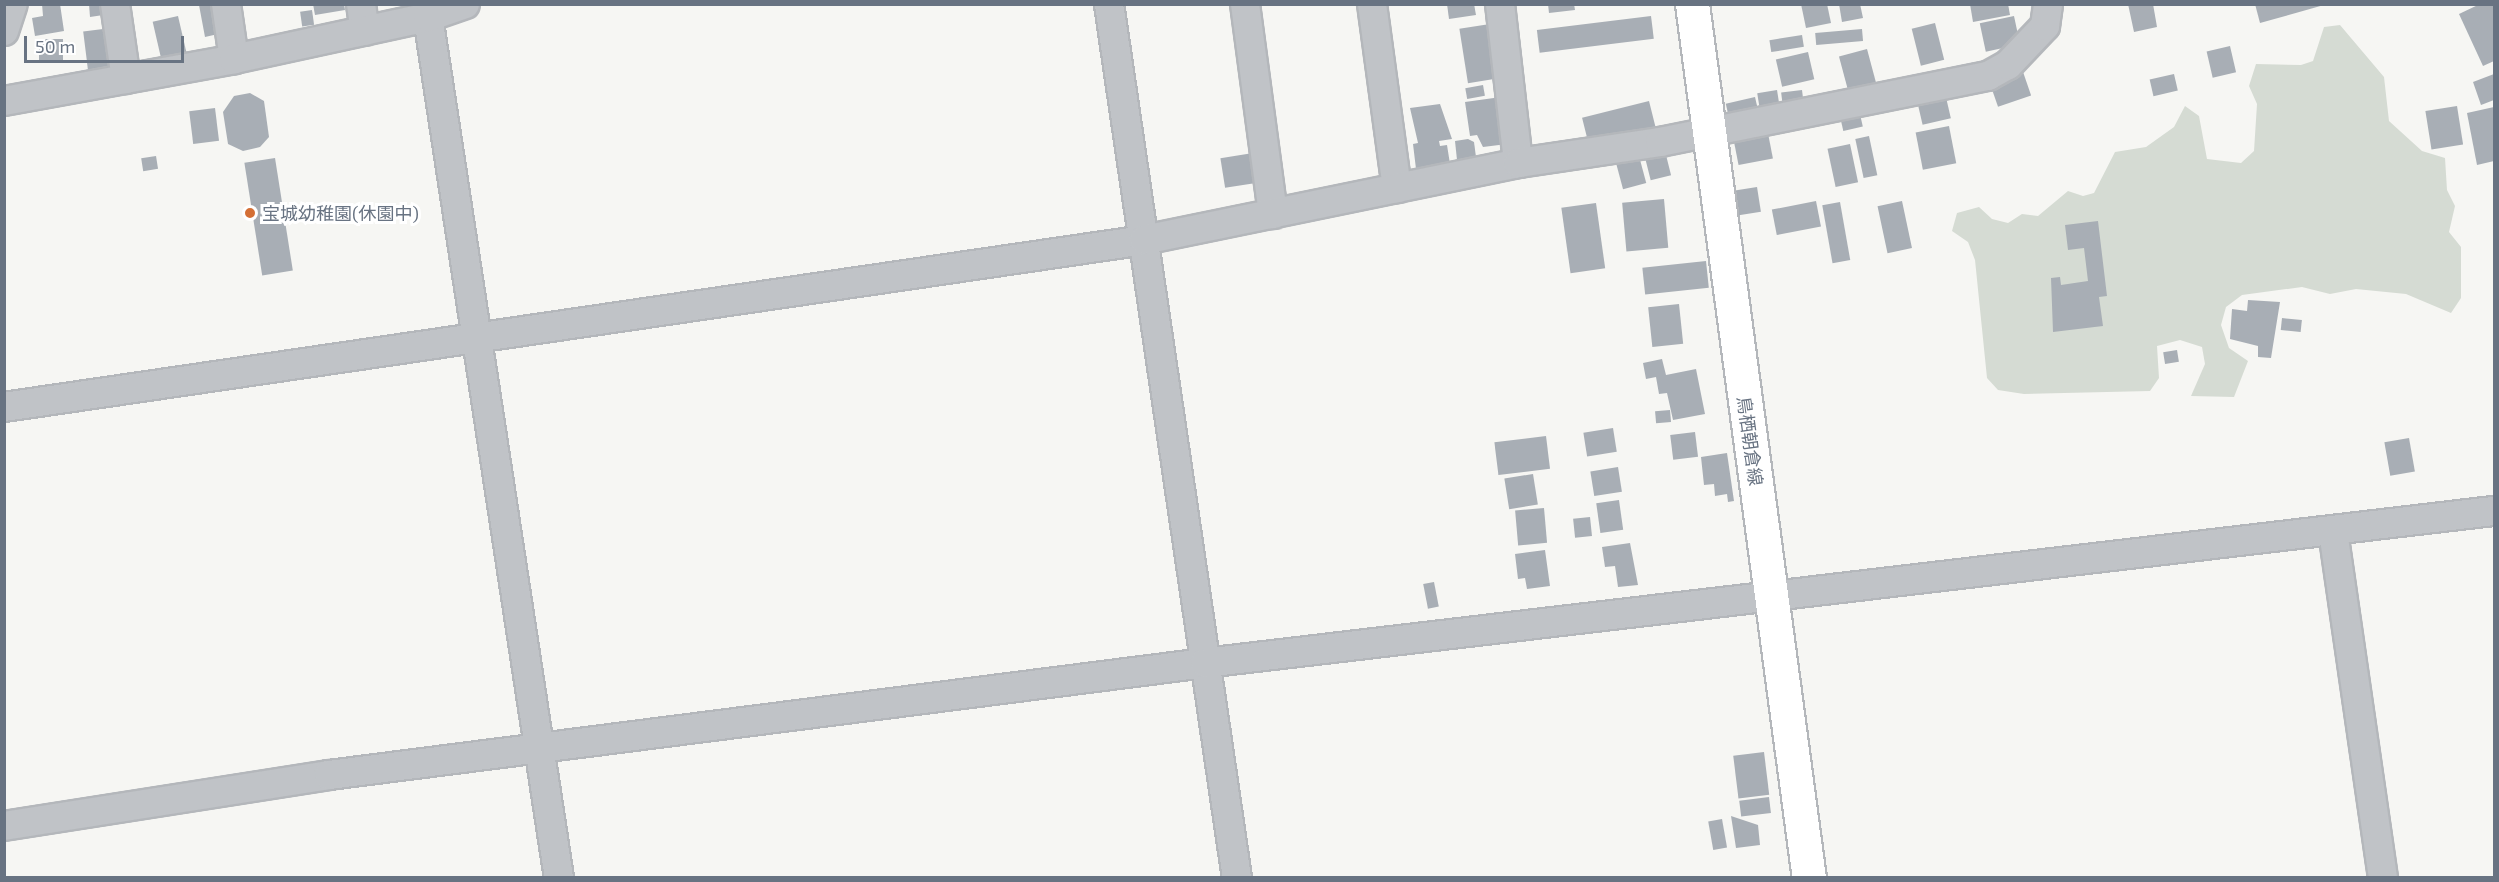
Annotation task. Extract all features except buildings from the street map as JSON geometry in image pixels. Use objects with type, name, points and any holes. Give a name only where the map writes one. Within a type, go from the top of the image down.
[{"type":"main road","name":"鳥栖朝倉線","points":[[1692,4],[1809,878]]},
{"type":"street","points":[[4,31],[13,4]]},
{"type":"street","points":[[115,4],[126,79]]},
{"type":"street","points":[[226,4],[234,59]]},
{"type":"street","points":[[4,101],[234,59],[363,18],[428,17],[465,4]]},
{"type":"street","points":[[1109,4],[1237,878]]},
{"type":"street","points":[[1245,4],[1273,214]]},
{"type":"street","points":[[1372,4],[1397,188]]},
{"type":"street","points":[[1500,4],[1518,163]]},
{"type":"street","points":[[4,407],[480,340],[1144,240],[1518,163],[1708,131],[1988,76],[2007,64],[2045,26],[2048,4]]},
{"type":"street","points":[[428,17],[480,340],[559,878]]},
{"type":"street","points":[[4,826],[329,775],[539,750],[1205,663],[2494,512]]},
{"type":"street","points":[[2333,531],[2383,878]]},
{"type":"shaded area","points":[[2340,25],[2384,77],[2389,121],[2422,151],[2445,158],[2447,190],[2455,206],[2449,232],[2461,247],[2461,298],[2451,313],[2406,294],[2356,289],[2330,294],[2302,287],[2242,295],[2226,307],[2221,325],[2229,348],[2248,361],[2234,397],[2191,396],[2205,364],[2202,347],[2180,340],[2157,346],[2159,378],[2150,391],[2024,394],[1998,390],[1987,378],[1975,260],[1968,242],[1952,231],[1957,213],[1979,207],[1992,219],[2008,223],[2022,214],[2038,216],[2068,191],[2083,196],[2094,193],[2115,152],[2146,147],[2174,127],[2185,106],[2199,116],[2207,159],[2241,163],[2254,151],[2257,104],[2249,86],[2256,64],[2301,65],[2313,61],[2324,27]]},
{"type":"place","name":"宝城幼稚園(休園中)","points":[[250,213]]}]
